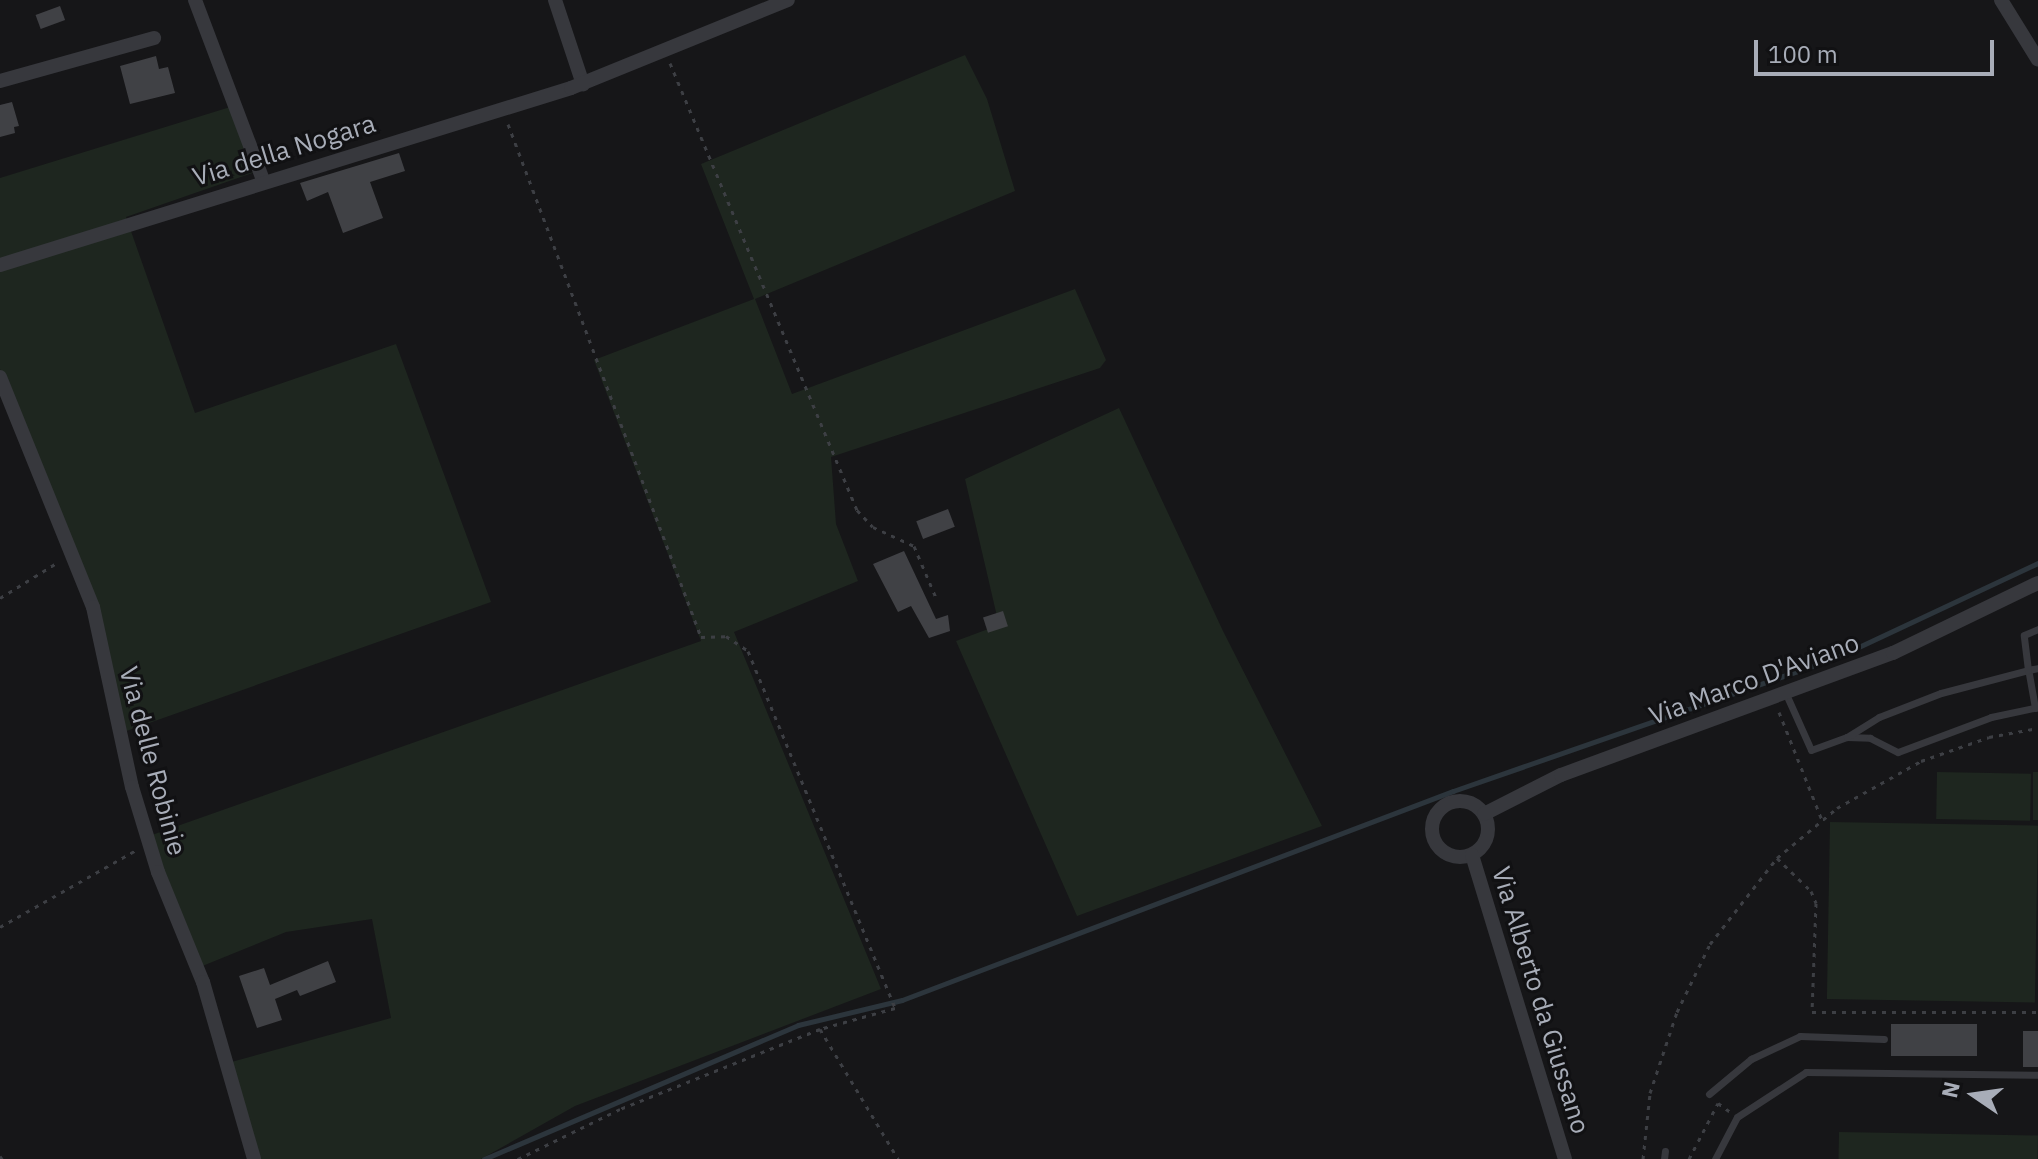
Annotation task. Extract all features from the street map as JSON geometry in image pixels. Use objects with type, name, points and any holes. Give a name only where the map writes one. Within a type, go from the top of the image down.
[{"type":"street","points":[[195,0],[263,180]]},
{"type":"street","points":[[555,0],[583,84]]},
{"type":"street","name":"Via della Nogara","points":[[0,265],[263,180],[583,84],[788,0]]},
{"type":"street","points":[[2001,0],[2038,60]]},
{"type":"street","points":[[0,81],[154,38]]},
{"type":"street","name":"Via delle Robinie","points":[[0,377],[93,607],[106,684],[149,843],[203,982],[254,1159]]},
{"type":"street","name":"Via Marco D'Aviano","points":[[1484,814],[1561,775],[1893,653],[2038,583]]},
{"type":"street","points":[[1456,801],[1475,805],[1484,814],[1487,835],[1472,855],[1454,856],[1438,846],[1434,818],[1456,801]]},
{"type":"street","name":"Via Alberto da Giussano","points":[[1472,855],[1565,1159]]},
{"type":"lane","points":[[1847,737],[1870,738],[1898,752],[2036,707],[2024,635],[2038,629]]},
{"type":"lane","points":[[1779,695],[1811,750],[1847,737],[1879,717],[1941,693],[2038,668]]},
{"type":"lane","points":[[1709,1094],[1751,1059],[1800,1036],[1884,1039]]},
{"type":"lane","points":[[1715,1159],[1737,1117],[1786,1080],[1806,1072],[2038,1075]]},
{"type":"path","points":[[665,50],[857,510],[873,527],[914,546],[937,600]]},
{"type":"path","points":[[502,109],[701,637],[726,636],[748,651],[895,1008],[820,1029],[620,1109],[518,1159]]},
{"type":"path","points":[[0,598],[73,552]]},
{"type":"path","points":[[1779,695],[1822,820]]},
{"type":"path","points":[[1643,1159],[1650,1093],[1677,1012],[1710,944],[1777,858],[1822,820],[1921,761],[1989,737],[2038,728]]},
{"type":"path","points":[[0,927],[149,843]]},
{"type":"path","points":[[1777,858],[1811,891],[1816,903],[1812,1012],[2038,1012]]},
{"type":"path","points":[[820,1029],[898,1159]]},
{"type":"path","points":[[1689,1159],[1718,1103],[1737,1117]]},
{"type":"shaded area","points":[[965,55],[987,99],[1015,191],[755,299],[792,394],[1075,289],[1106,360],[1100,368],[831,457],[836,524],[858,581],[734,632],[881,989],[575,1106],[481,1159],[254,1159],[224,1064],[391,1018],[372,919],[286,932],[195,969],[149,836],[701,641],[594,360],[754,299],[701,164]]},
{"type":"shaded area","points":[[240,104],[258,171],[126,217],[195,413],[396,344],[491,602],[118,734],[81,565],[0,369],[0,178]]},
{"type":"shaded area","points":[[1119,408],[1223,631],[1322,826],[1077,916],[956,641],[999,625],[965,479]]},
{"type":"shaded area","points":[[1937,772],[2031,774],[2030,821],[1936,819]]},
{"type":"shaded area","points":[[2033,772],[2038,772],[2038,820],[2033,820]]},
{"type":"shaded area","points":[[1830,822],[2038,826],[2035,1003],[1827,999]]},
{"type":"shaded area","points":[[1839,1132],[2038,1135],[2038,1159],[1839,1159]]},
{"type":"building","points":[[60,6],[65,20],[41,29],[36,15]]},
{"type":"building","points":[[156,56],[159,69],[168,67],[175,93],[130,104],[120,66]]},
{"type":"building","points":[[12,102],[19,126],[14,127],[15,133],[0,137],[0,105]]},
{"type":"building","points":[[399,153],[405,171],[370,182],[383,218],[343,233],[328,192],[307,201],[300,183]]},
{"type":"building","points":[[948,509],[955,527],[923,539],[916,521]]},
{"type":"building","points":[[904,551],[936,619],[948,615],[950,631],[929,638],[911,606],[898,612],[873,564]]},
{"type":"building","points":[[1003,611],[1008,626],[988,633],[983,617]]},
{"type":"building","points":[[328,961],[336,982],[300,996],[297,990],[275,999],[282,1020],[257,1028],[239,976],[264,968],[270,985]]},
{"type":"building","points":[[1891,1024],[1977,1024],[1977,1056],[1891,1056]]},
{"type":"building","points":[[2023,1031],[2038,1031],[2038,1067],[2023,1067]]},
{"type":"waterway","points":[[484,1159],[798,1025],[902,1000],[1453,791],[1833,659],[2038,563]]}]
